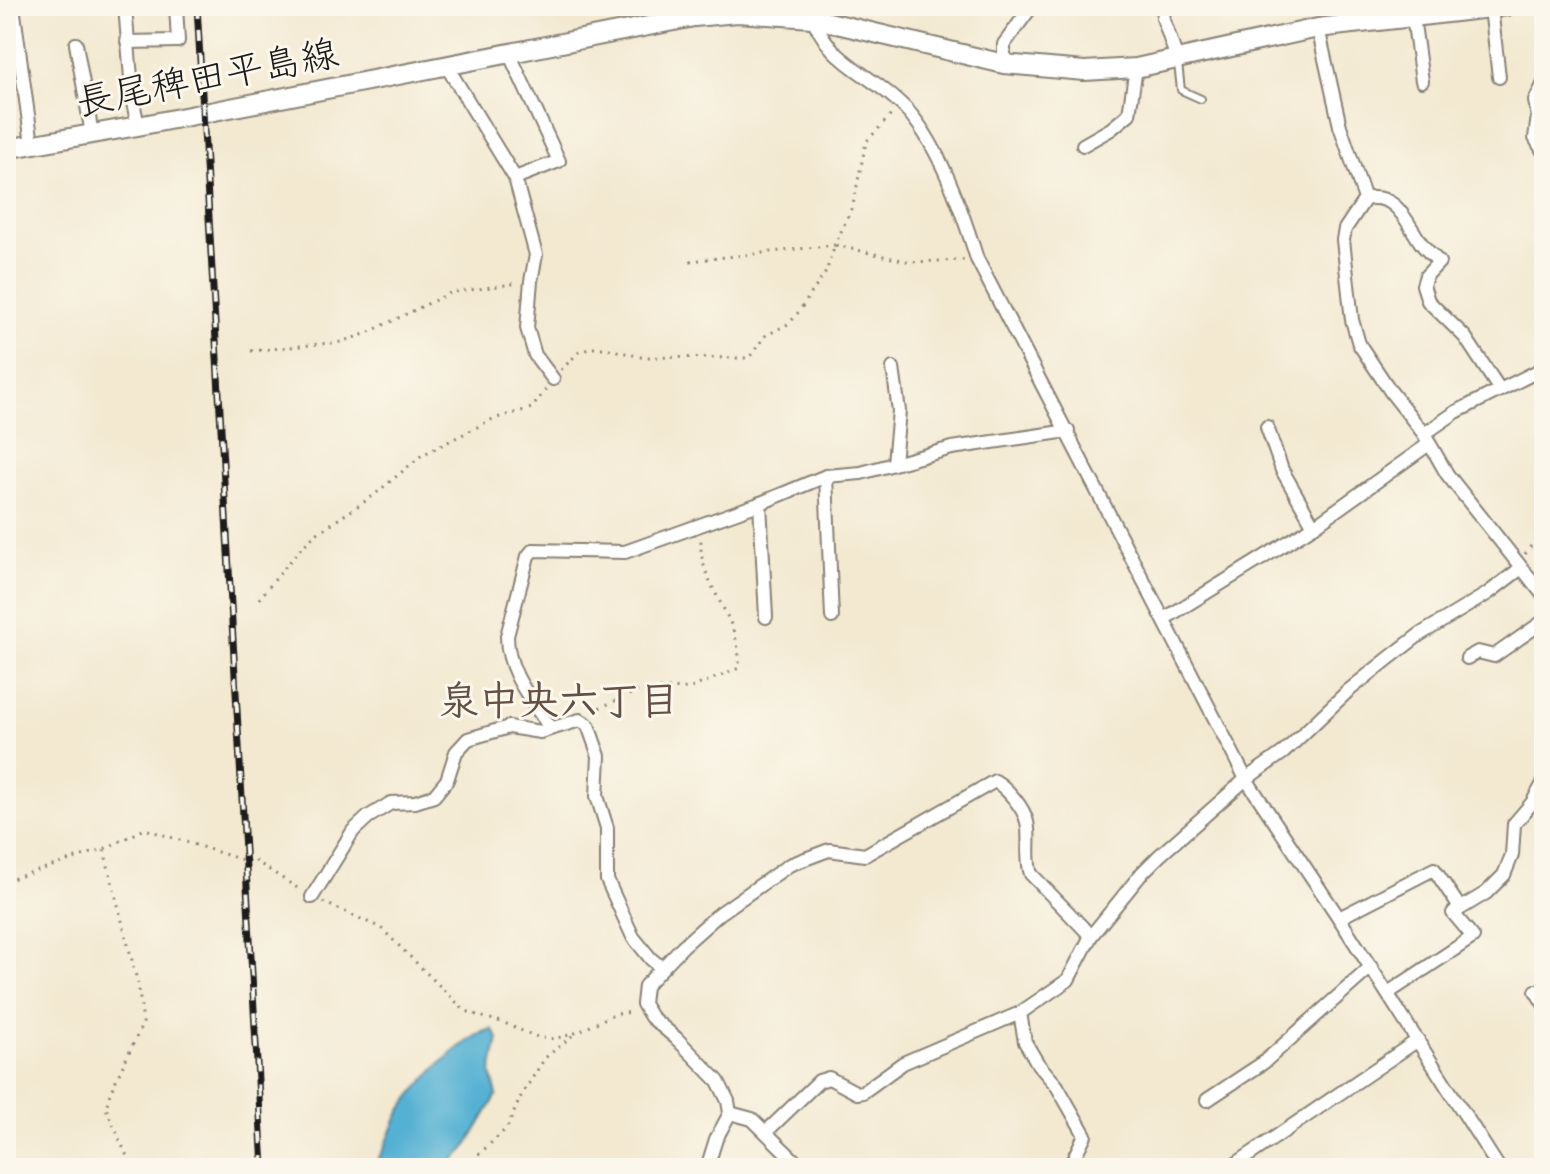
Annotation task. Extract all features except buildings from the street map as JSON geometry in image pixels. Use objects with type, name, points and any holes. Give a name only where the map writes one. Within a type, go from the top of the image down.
[{"type":"main road","name":"長尾稗田平島線","points":[[6,149],[694,17],[810,12],[1004,64],[1084,71],[1136,68],[1318,28],[1499,7]]},
{"type":"street","points":[[13,6],[32,144]]},
{"type":"street","points":[[125,6],[138,126]]},
{"type":"street","points":[[127,42],[178,41],[176,6]]},
{"type":"street","points":[[1004,64],[1004,44],[1032,6]]},
{"type":"street","points":[[1165,6],[1163,18],[1177,59]]},
{"type":"street","points":[[1499,7],[1499,77]]},
{"type":"street","points":[[810,12],[826,44],[842,62],[883,88],[909,112],[927,140],[962,208],[977,259],[1246,779],[1499,1168]]},
{"type":"street","points":[[1413,17],[1422,81]]},
{"type":"street","points":[[1318,28],[1340,126],[1365,199]]},
{"type":"street","points":[[76,44],[92,134]]},
{"type":"street","points":[[509,53],[559,161],[515,178]]},
{"type":"street","points":[[446,65],[515,178],[536,255],[527,328],[535,355],[553,379]]},
{"type":"street","points":[[1083,145],[1129,114],[1136,68]]},
{"type":"street","points":[[1544,83],[1535,101],[1538,116],[1535,138],[1544,153]]},
{"type":"street","points":[[1500,390],[1465,337],[1428,301],[1423,285],[1426,276],[1439,262],[1398,207],[1386,199],[1365,199],[1345,229],[1343,240],[1352,320],[1359,344],[1447,474],[1544,596]]},
{"type":"street","points":[[893,368],[899,411],[894,463]]},
{"type":"street","points":[[1164,619],[1314,526],[1456,412],[1544,368]]},
{"type":"street","points":[[1267,427],[1282,470],[1314,526]]},
{"type":"street","points":[[550,728],[514,672],[508,655],[507,636],[528,556],[533,550],[625,552],[826,476],[861,473],[952,448],[1068,431]]},
{"type":"street","points":[[826,476],[832,617]]},
{"type":"street","points":[[760,503],[766,617]]},
{"type":"street","points":[[767,1131],[819,1081],[829,1078],[857,1093],[863,1092],[903,1063],[1020,1013],[1068,980],[1091,936],[1142,873],[1246,779],[1284,752],[1339,699],[1388,659],[1520,569]]},
{"type":"street","points":[[1467,658],[1478,652],[1494,656],[1544,621]]},
{"type":"street","points":[[312,897],[353,831],[391,803],[415,802],[434,796],[447,780],[456,752],[468,739],[509,727],[530,732],[580,720],[588,725],[599,756],[597,796],[607,828],[607,880],[633,937],[662,968]]},
{"type":"street","points":[[707,1168],[716,1139],[730,1113],[728,1101],[718,1081],[651,1017],[643,1004],[645,986],[719,914],[789,865],[829,850],[865,855],[995,781],[1006,790],[1026,818],[1031,874],[1091,936]]},
{"type":"street","points":[[1388,993],[1473,937],[1453,913],[1486,893],[1504,875],[1512,855],[1514,824],[1532,803],[1544,782]]},
{"type":"street","points":[[1339,918],[1434,869],[1460,908]]},
{"type":"street","points":[[1207,1100],[1263,1063],[1371,967]]},
{"type":"street","points":[[1536,991],[1544,1004]]},
{"type":"street","points":[[1020,1013],[1025,1042],[1038,1064],[1057,1086],[1085,1135],[1069,1168]]},
{"type":"street","points":[[1230,1168],[1418,1040]]},
{"type":"street","points":[[730,1113],[752,1119],[802,1168]]},
{"type":"lane","points":[[1177,59],[1181,90],[1201,99]]},
{"type":"path","points":[[259,599],[316,534],[373,496],[422,455],[493,419],[532,408],[553,379],[579,352],[605,348],[641,357],[749,358],[765,336],[795,317],[826,272],[853,205],[866,142],[893,113],[898,102]]},
{"type":"path","points":[[690,261],[835,245],[910,262],[977,259]]},
{"type":"path","points":[[251,351],[340,342],[365,334],[450,293],[531,281]]},
{"type":"path","points":[[580,720],[584,714],[640,690],[691,688],[739,668],[738,640],[704,563],[700,543],[705,523]]},
{"type":"path","points":[[1520,569],[1526,552],[1544,528]]},
{"type":"path","points":[[6,881],[104,849],[145,829],[246,861],[254,860],[312,897],[365,919],[381,928],[463,1009],[530,1036],[557,1038],[624,1011],[651,1017]]},
{"type":"path","points":[[104,849],[138,984],[143,1023],[106,1108],[132,1168]]},
{"type":"path","points":[[470,1168],[478,1155],[507,1128],[522,1094],[545,1058],[576,1032]]},
{"type":"water","points":[[492,1029],[498,1038],[491,1073],[497,1095],[465,1149],[445,1168],[370,1168],[381,1154],[403,1107],[420,1085],[455,1051]]},
{"type":"railway","points":[[197,6],[263,1168]]},
{"type":"district","name":"泉中央六丁目","points":[[559,700]]}]
